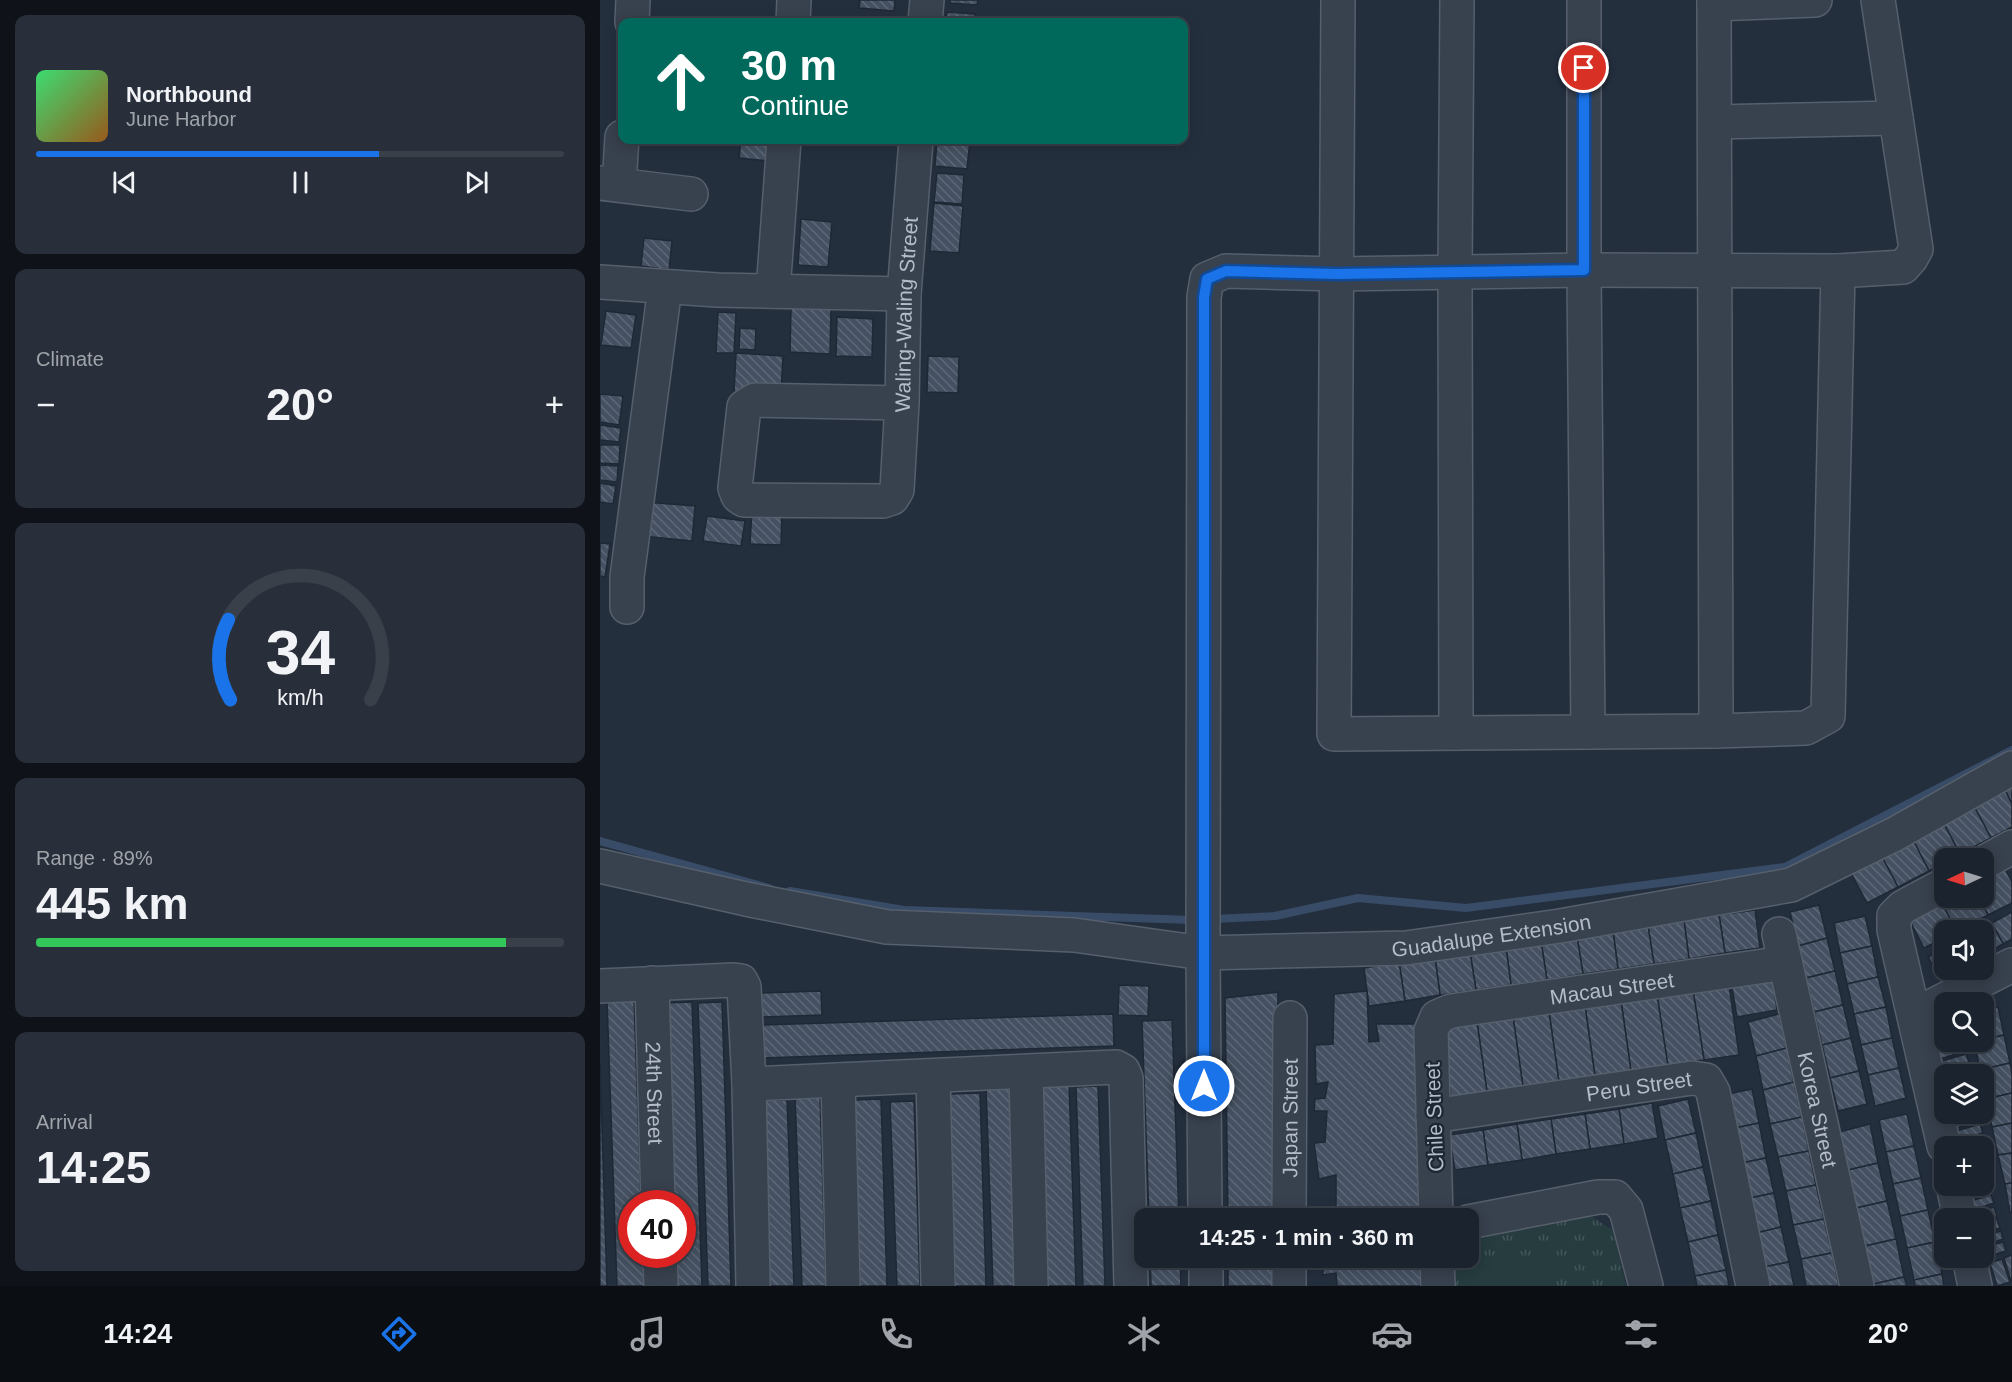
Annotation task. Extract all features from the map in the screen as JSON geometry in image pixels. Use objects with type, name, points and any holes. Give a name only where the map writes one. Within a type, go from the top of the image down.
[{"type":"street","points":[[632,18],[633,0]]},
{"type":"street","points":[[793,18],[794,0]]},
{"type":"street","points":[[925,18],[927,0]]},
{"type":"street","points":[[1338,0],[1334,734],[1716,731],[1806,728],[1828,716],[1838,271]]},
{"type":"street","points":[[1456,733],[1457,0]]},
{"type":"street","points":[[1584,0],[1588,732]]},
{"type":"street","points":[[1716,731],[1714,2],[1815,0]]},
{"type":"street","points":[[1205,1208],[1204,297],[1207,279],[1226,271],[1337,274],[1584,270],[1838,271],[1903,267],[1916,249],[1878,0]]},
{"type":"street","points":[[1715,122],[1896,118]]},
{"type":"street","points":[[620,144],[609,184],[691,194]]},
{"type":"street","points":[[773,291],[784,144]]},
{"type":"street","name":"Waling-Waling Street","points":[[902,403],[755,400],[749,403],[744,407],[735,488],[738,496],[744,500],[883,501],[895,494],[902,403],[904,294],[916,144]]},
{"type":"street","points":[[600,282],[665,287],[904,294]]},
{"type":"street","points":[[627,607],[627,577],[665,287]]},
{"type":"street","name":"Guadalupe Extension","points":[[600,866],[746,899],[887,927],[1074,935],[1203,953],[1406,948],[1560,926],[1791,885],[1894,834],[2012,768]]},
{"type":"street","points":[[1994,857],[2012,848]]},
{"type":"street","points":[[1934,890],[1903,907],[1894,916],[1894,930],[1942,1136]]},
{"type":"street","name":"Macau Street","points":[[1437,1017],[1451,1011],[1782,948]]},
{"type":"street","name":"Korea Street","points":[[1782,948],[1857,1286]]},
{"type":"street","points":[[1915,1015],[2010,974]]},
{"type":"street","points":[[600,986],[741,981],[744,987],[749,1084],[753,1286]]},
{"type":"street","name":"24th Street","points":[[652,983],[658,1190]]},
{"type":"street","name":"Chile Street","points":[[1436,1208],[1431,1031],[1437,1017]]},
{"type":"street","name":"Japan Street","points":[[1289,1208],[1290,1018]]},
{"type":"street","points":[[749,1084],[1116,1067],[1123,1071],[1126,1078],[1131,1286]]},
{"type":"street","points":[[1026,1072],[1032,1286]]},
{"type":"street","points":[[933,1076],[938,1286]]},
{"type":"street","name":"Peru Street","points":[[1433,1116],[1692,1078],[1706,1080],[1713,1092],[1753,1286]]},
{"type":"street","points":[[838,1080],[843,1286]]},
{"type":"street","points":[[1479,1220],[1598,1197],[1615,1197],[1626,1210],[1646,1286]]},
{"type":"street","points":[[660,1268],[661,1286]]},
{"type":"street","points":[[1206,1268],[1206,1286]]},
{"type":"street","points":[[1289,1268],[1289,1286]]},
{"type":"street","points":[[1437,1268],[1438,1286]]},
{"type":"street","points":[[1971,1268],[1975,1286]]},
{"type":"green space","points":[[1584,1212],[1613,1230],[1626,1286],[1451,1286],[1450,1268],[1479,1268],[1479,1228]]},
{"type":"green space","points":[[1550,1259],[1553,1286],[1463,1286],[1461,1268],[1479,1268],[1479,1265]]},
{"type":"building","points":[[860,0],[895,0],[894,11],[859,8]]},
{"type":"building","points":[[950,0],[978,0],[977,5],[950,3]]},
{"type":"building","points":[[947,12],[975,14],[975,18],[946,18]]},
{"type":"building","points":[[741,144],[771,144],[769,161],[739,158]]},
{"type":"building","points":[[937,144],[970,144],[967,169],[935,166]]},
{"type":"building","points":[[937,173],[964,175],[962,204],[934,202]]},
{"type":"building","points":[[934,203],[963,206],[959,253],[930,251]]},
{"type":"building","points":[[801,219],[832,222],[828,267],[798,265]]},
{"type":"building","points":[[644,238],[672,241],[669,270],[641,266]]},
{"type":"building","points":[[791,308],[831,309],[830,354],[790,352]]},
{"type":"building","points":[[606,311],[636,315],[631,348],[601,345]]},
{"type":"building","points":[[718,312],[736,313],[734,353],[716,353]]},
{"type":"building","points":[[837,317],[873,319],[872,357],[836,356]]},
{"type":"building","points":[[740,328],[756,329],[755,350],[739,349]]},
{"type":"building","points":[[736,353],[783,356],[781,394],[734,392]]},
{"type":"building","points":[[928,356],[959,357],[958,393],[927,392]]},
{"type":"building","points":[[600,394],[623,396],[619,425],[600,422]]},
{"type":"building","points":[[600,425],[621,428],[619,442],[600,440]]},
{"type":"building","points":[[600,445],[620,445],[619,464],[600,463]]},
{"type":"building","points":[[600,465],[618,466],[617,482],[600,480]]},
{"type":"building","points":[[600,483],[616,486],[613,504],[600,502]]},
{"type":"building","points":[[645,502],[695,506],[692,541],[642,536]]},
{"type":"building","points":[[752,510],[782,511],[781,545],[750,544]]},
{"type":"building","points":[[707,516],[745,521],[741,546],[703,541]]},
{"type":"building","points":[[600,543],[610,544],[605,577],[600,576]]},
{"type":"building","points":[[2012,786],[2012,804],[2005,790]]},
{"type":"building","points":[[2005,790],[2012,804],[2012,827],[1991,838],[1974,806]]},
{"type":"building","points":[[1974,806],[1991,838],[1972,848],[1957,848],[1943,822]]},
{"type":"building","points":[[1943,822],[1957,848],[1934,848],[1934,868],[1929,871],[1912,838]]},
{"type":"building","points":[[1912,838],[1929,871],[1898,887],[1881,855]]},
{"type":"building","points":[[1881,855],[1898,887],[1867,903],[1850,871]]},
{"type":"building","points":[[2004,867],[2012,882],[2012,903],[1988,915],[1984,908],[1994,908],[1994,872]]},
{"type":"building","points":[[1934,903],[1934,908],[1944,908],[1951,920],[1934,920],[1934,943],[1924,948],[1908,917]]},
{"type":"building","points":[[1819,905],[1827,938],[1798,946],[1790,912]]},
{"type":"building","points":[[1944,908],[1984,908],[1988,915],[1979,920],[1951,920]]},
{"type":"building","points":[[1755,910],[1760,948],[1725,953],[1719,915]]},
{"type":"building","points":[[2012,912],[2012,939],[2003,944],[1994,927],[1994,922]]},
{"type":"building","points":[[1719,915],[1725,953],[1689,959],[1684,920]]},
{"type":"building","points":[[1865,916],[1872,946],[1840,953],[1834,923]]},
{"type":"building","points":[[1684,920],[1689,959],[1654,964],[1648,926]]},
{"type":"building","points":[[1648,926],[1654,964],[1618,969],[1613,931]]},
{"type":"building","points":[[1994,927],[2003,944],[1994,949]]},
{"type":"building","points":[[1613,931],[1618,969],[1583,974],[1577,936]]},
{"type":"building","points":[[1577,936],[1583,974],[1547,980],[1541,941]]},
{"type":"building","points":[[1827,938],[1835,971],[1806,978],[1798,946]]},
{"type":"building","points":[[1541,941],[1547,980],[1511,985],[1506,947]]},
{"type":"building","points":[[1872,946],[1878,977],[1847,984],[1840,953]]},
{"type":"building","points":[[1506,947],[1511,985],[1476,990],[1470,952]]},
{"type":"building","points":[[1470,952],[1476,990],[1440,995],[1435,957]]},
{"type":"building","points":[[1934,954],[1934,968],[1928,957]]},
{"type":"building","points":[[1435,957],[1440,995],[1405,1001],[1399,962]]},
{"type":"building","points":[[1399,962],[1405,1001],[1369,1006],[1364,968]]},
{"type":"building","points":[[1835,971],[1843,1005],[1814,1012],[1806,978]]},
{"type":"building","points":[[1878,977],[1886,1007],[1854,1014],[1847,984]]},
{"type":"building","points":[[1773,981],[1777,1010],[1737,1017],[1732,987]]},
{"type":"building","points":[[1119,985],[1149,986],[1148,1016],[1118,1015]]},
{"type":"building","points":[[1729,985],[1739,1055],[1704,1060],[1693,990]]},
{"type":"building","points":[[1693,990],[1704,1060],[1668,1066],[1657,995]]},
{"type":"building","points":[[821,991],[822,1015],[762,1017],[761,993]]},
{"type":"building","points":[[1367,991],[1369,1042],[1379,1041],[1376,1024],[1423,1024],[1428,1208],[1336,1208],[1336,1175],[1319,1179],[1314,1143],[1325,1142],[1327,1111],[1314,1111],[1315,1099],[1325,1098],[1328,1082],[1316,1084],[1315,1045],[1333,1044],[1334,994]]},
{"type":"building","points":[[1278,992],[1276,1208],[1228,1208],[1225,998]]},
{"type":"building","points":[[1657,995],[1668,1066],[1631,1071],[1621,1001]]},
{"type":"building","points":[[634,999],[641,1190],[618,1190],[618,1268],[643,1268],[644,1286],[617,1286],[607,1000]]},
{"type":"building","points":[[1621,1001],[1631,1071],[1595,1076],[1585,1006]]},
{"type":"building","points":[[692,1002],[702,1286],[673,1286],[672,1268],[696,1268],[696,1190],[671,1190],[664,1003]]},
{"type":"building","points":[[722,1002],[731,1286],[708,1286],[698,1003]]},
{"type":"building","points":[[1843,1005],[1851,1038],[1822,1045],[1814,1012]]},
{"type":"building","points":[[1585,1006],[1595,1076],[1559,1082],[1549,1012]]},
{"type":"building","points":[[1886,1007],[1892,1038],[1861,1045],[1854,1014]]},
{"type":"building","points":[[1998,1007],[2004,1035],[1994,1037],[1994,1008]]},
{"type":"building","points":[[1549,1012],[1559,1082],[1523,1087],[1513,1017]]},
{"type":"building","points":[[1113,1014],[1114,1046],[762,1058],[761,1025]]},
{"type":"building","points":[[1779,1014],[1787,1048],[1756,1056],[1748,1022]]},
{"type":"building","points":[[1513,1017],[1523,1087],[1487,1092],[1477,1022]]},
{"type":"building","points":[[1172,1020],[1179,1208],[1149,1208],[1142,1021]]},
{"type":"building","points":[[1477,1022],[1487,1092],[1451,1097],[1441,1027]]},
{"type":"building","points":[[2004,1035],[2010,1063],[1994,1067],[1994,1064],[1979,1064],[1976,1052],[1994,1052],[1994,1037]]},
{"type":"building","points":[[1851,1038],[1859,1071],[1830,1078],[1822,1045]]},
{"type":"building","points":[[1892,1038],[1899,1068],[1868,1075],[1861,1045]]},
{"type":"building","points":[[1787,1048],[1794,1082],[1763,1090],[1756,1056]]},
{"type":"building","points":[[1938,1052],[1963,1052],[1940,1059]]},
{"type":"building","points":[[1966,1054],[1969,1062],[1940,1064],[1939,1062]]},
{"type":"building","points":[[600,1063],[607,1286],[600,1286]]},
{"type":"building","points":[[2010,1063],[2012,1093],[1994,1097],[1994,1067]]},
{"type":"building","points":[[1899,1068],[1906,1098],[1875,1106],[1868,1075]]},
{"type":"building","points":[[1859,1071],[1867,1104],[1838,1111],[1830,1078]]},
{"type":"building","points":[[1794,1082],[1802,1117],[1770,1124],[1763,1090]]},
{"type":"building","points":[[1069,1083],[1076,1286],[1047,1286],[1040,1084]]},
{"type":"building","points":[[1013,1086],[1020,1286],[993,1286],[986,1087]]},
{"type":"building","points":[[1098,1086],[1105,1286],[1083,1286],[1076,1087]]},
{"type":"building","points":[[1752,1089],[1759,1123],[1730,1129],[1723,1095]]},
{"type":"building","points":[[980,1093],[986,1286],[955,1286],[949,1094]]},
{"type":"building","points":[[2012,1093],[2012,1123],[1992,1127],[1994,1097]]},
{"type":"building","points":[[820,1095],[826,1286],[802,1286],[795,1096]]},
{"type":"building","points":[[881,1099],[887,1286],[860,1286],[854,1100]]},
{"type":"building","points":[[1688,1099],[1696,1133],[1665,1140],[1658,1106]]},
{"type":"building","points":[[760,1100],[787,1100],[794,1286],[767,1286]]},
{"type":"building","points":[[914,1101],[920,1286],[897,1286],[890,1102]]},
{"type":"building","points":[[1652,1103],[1658,1138],[1624,1144],[1619,1109]]},
{"type":"building","points":[[1619,1109],[1624,1144],[1590,1149],[1585,1114]]},
{"type":"building","points":[[1585,1114],[1590,1149],[1556,1154],[1551,1119]]},
{"type":"building","points":[[1907,1114],[1914,1146],[1886,1152],[1879,1120]]},
{"type":"building","points":[[1802,1117],[1809,1151],[1778,1157],[1770,1124]]},
{"type":"building","points":[[1551,1119],[1556,1154],[1522,1160],[1517,1124]]},
{"type":"building","points":[[1759,1123],[1766,1158],[1737,1164],[1730,1129]]},
{"type":"building","points":[[2012,1123],[2012,1153],[1998,1155],[1992,1127]]},
{"type":"building","points":[[1517,1124],[1522,1160],[1488,1165],[1483,1130]]},
{"type":"building","points":[[1870,1124],[1878,1163],[1848,1170],[1839,1132]]},
{"type":"building","points":[[1952,1124],[1970,1124],[1954,1129]]},
{"type":"building","points":[[1980,1124],[1983,1133],[1973,1136],[1954,1136],[1953,1132]]},
{"type":"building","points":[[1483,1130],[1488,1165],[1455,1170],[1449,1135]]},
{"type":"building","points":[[1696,1133],[1703,1167],[1673,1174],[1665,1140]]},
{"type":"building","points":[[1914,1146],[1921,1178],[1893,1184],[1886,1152]]},
{"type":"building","points":[[1809,1151],[1816,1185],[1786,1191],[1778,1157]]},
{"type":"building","points":[[2012,1153],[2012,1183],[2005,1184],[1998,1155]]},
{"type":"building","points":[[1766,1158],[1774,1193],[1745,1199],[1737,1164]]},
{"type":"building","points":[[1878,1163],[1887,1201],[1856,1208],[1848,1170]]},
{"type":"building","points":[[1703,1167],[1711,1201],[1680,1208],[1673,1174]]},
{"type":"building","points":[[1921,1178],[1928,1210],[1900,1216],[1893,1184]]},
{"type":"building","points":[[2012,1183],[2012,1212],[2010,1213],[2005,1184]]},
{"type":"building","points":[[1816,1185],[1824,1219],[1793,1225],[1786,1191]]},
{"type":"building","points":[[1774,1193],[1781,1227],[1752,1234],[1745,1199]]},
{"type":"building","points":[[1991,1196],[1994,1203],[1979,1208],[1966,1208],[1964,1203]]},
{"type":"building","points":[[1711,1201],[1718,1235],[1688,1242],[1680,1208]]},
{"type":"building","points":[[1887,1201],[1896,1239],[1865,1246],[1856,1208]]},
{"type":"building","points":[[1928,1210],[1934,1242],[1907,1248],[1900,1216]]},
{"type":"building","points":[[1824,1219],[1832,1253],[1801,1259],[1793,1225]]},
{"type":"building","points":[[1997,1219],[2000,1228],[1994,1230],[1994,1220]]},
{"type":"building","points":[[1781,1227],[1789,1262],[1759,1268],[1752,1234]]},
{"type":"building","points":[[2001,1231],[2003,1239],[1994,1242],[1994,1233]]},
{"type":"building","points":[[1718,1235],[1726,1270],[1695,1276],[1688,1242]]},
{"type":"building","points":[[1896,1239],[1904,1277],[1874,1284],[1865,1246]]},
{"type":"building","points":[[1934,1242],[1934,1268],[1941,1268],[1942,1274],[1914,1280],[1907,1248]]},
{"type":"building","points":[[2003,1242],[2006,1251],[1994,1255],[1994,1245]]},
{"type":"building","points":[[1832,1253],[1839,1286],[1806,1286],[1801,1259]]},
{"type":"building","points":[[2012,1255],[2012,1281],[2011,1281],[2004,1258]]},
{"type":"building","points":[[2002,1259],[2010,1282],[1997,1286],[1992,1268],[1994,1268],[1994,1262]]},
{"type":"building","points":[[1789,1262],[1794,1286],[1763,1286],[1759,1268]]},
{"type":"building","points":[[1150,1268],[1180,1268],[1181,1286],[1151,1286]]},
{"type":"building","points":[[1228,1268],[1276,1268],[1276,1286],[1228,1286]]},
{"type":"building","points":[[1323,1268],[1429,1268],[1430,1286],[1337,1286],[1336,1273],[1323,1275]]},
{"type":"building","points":[[1726,1270],[1729,1286],[1697,1286],[1695,1276]]},
{"type":"building","points":[[1942,1274],[1944,1286],[1915,1286],[1914,1280]]},
{"type":"building","points":[[1904,1277],[1907,1286],[1875,1286],[1874,1284]]},
{"type":"waterway","points":[[1213,919],[1275,916],[1358,898],[1466,908],[1785,867],[2012,750]]},
{"type":"waterway","points":[[600,841],[769,888]]},
{"type":"waterway","points":[[790,891],[904,910],[1192,920]]},
{"type":"route","points":[[1204,1086],[1204,297],[1207,279],[1226,271],[1337,274],[1584,270],[1584,68]]}]
